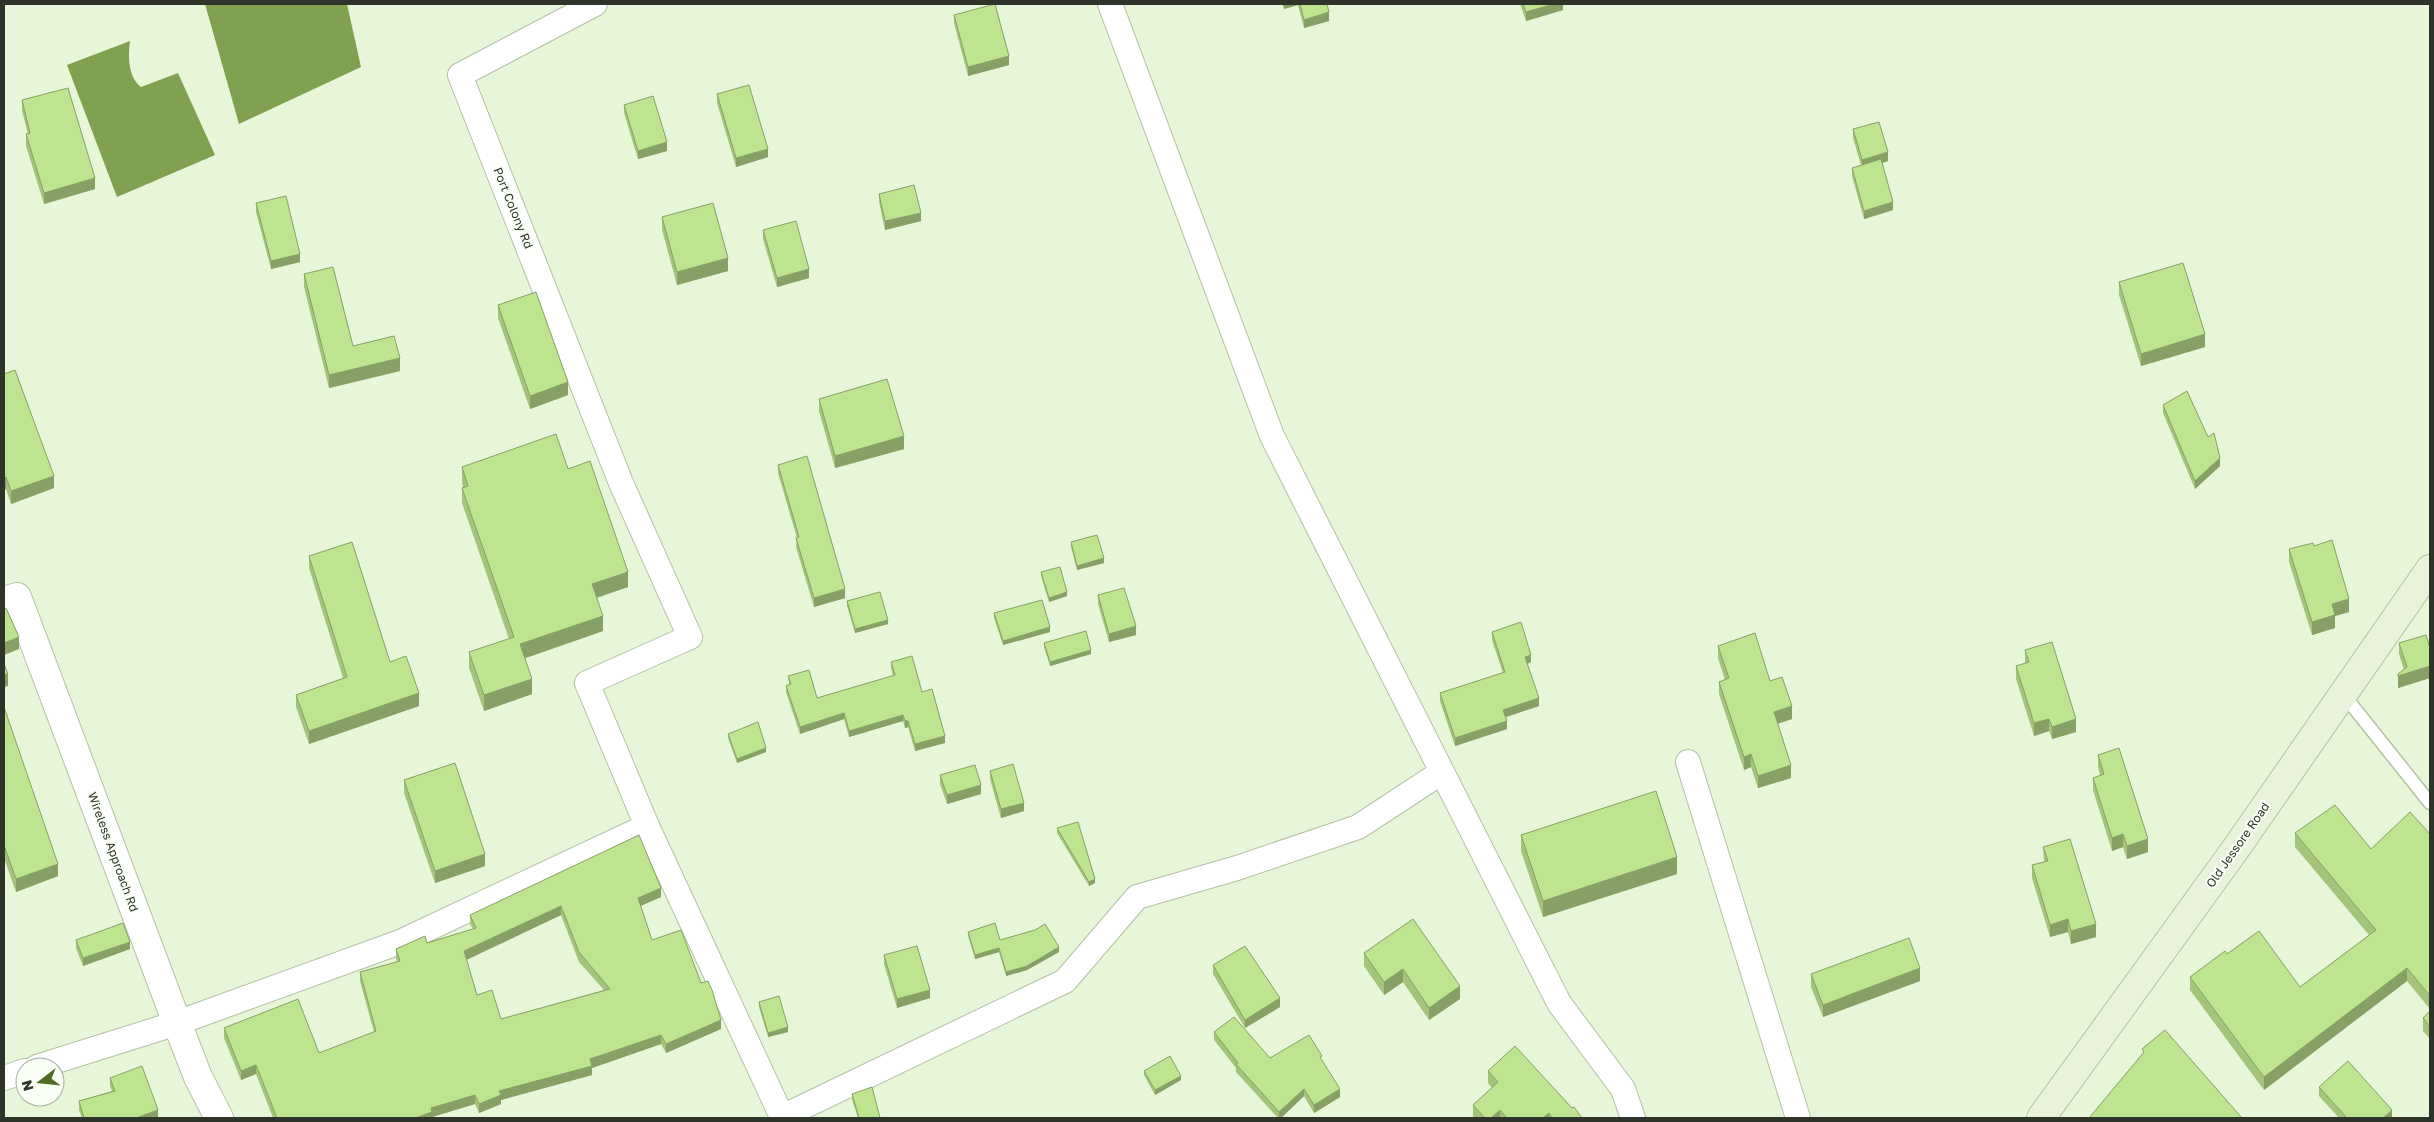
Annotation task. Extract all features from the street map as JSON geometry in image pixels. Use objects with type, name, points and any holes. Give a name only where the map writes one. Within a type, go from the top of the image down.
[{"type":"main road","name":"Old Jessore Road","points":[[2041,1118],[2237,847],[2430,569]]},
{"type":"street","name":"Port Colony Rd","points":[[595,4],[460,75],[621,483],[690,637],[587,683],[647,826]]},
{"type":"street","points":[[1110,4],[1272,436],[1559,1003],[1623,1089],[1633,1118]]},
{"type":"street","name":"Wireless Approach Rd","points":[[4,601],[17,597],[176,1023],[198,1077],[219,1118]]},
{"type":"street","points":[[1688,762],[1798,1118]]},
{"type":"street","points":[[65,1058],[176,1023],[400,942],[647,826],[782,1118],[1064,981],[1138,897],[1237,868],[1358,827],[1442,772]]},
{"type":"lane","points":[[2343,694],[2430,803]]},
{"type":"shaded area","points":[[205,4],[347,4],[361,67],[239,124]]},
{"type":"shaded area","points":[[130,41],[131,72],[137,83],[141,87],[178,73],[215,155],[117,197],[67,65]]},
{"type":"building","points":[[995,4],[1009,56],[968,67],[954,15]]},
{"type":"building","points":[[1300,4],[1327,4],[1329,12],[1304,20]]},
{"type":"building","points":[[1523,4],[1554,4],[1526,12]]},
{"type":"building","points":[[749,85],[768,149],[736,158],[717,94]]},
{"type":"building","points":[[68,88],[95,178],[44,193],[26,134],[30,133],[22,100]]},
{"type":"building","points":[[653,96],[667,142],[638,151],[624,105]]},
{"type":"building","points":[[1879,122],[1888,152],[1862,160],[1853,129]]},
{"type":"building","points":[[1881,159],[1893,202],[1864,211],[1852,168]]},
{"type":"building","points":[[914,185],[921,213],[885,221],[879,194]]},
{"type":"building","points":[[286,196],[300,254],[271,261],[256,203]]},
{"type":"building","points":[[713,203],[728,258],[677,272],[662,217]]},
{"type":"building","points":[[796,221],[809,269],[777,278],[763,230]]},
{"type":"building","points":[[2183,263],[2205,334],[2141,354],[2119,282]]},
{"type":"building","points":[[333,267],[353,346],[394,336],[400,358],[329,375],[304,274]]},
{"type":"building","points":[[536,292],[568,382],[530,396],[498,305]]},
{"type":"building","points":[[15,370],[54,476],[11,491],[6,477],[4,478],[4,374]]},
{"type":"building","points":[[887,379],[904,436],[835,456],[819,399]]},
{"type":"building","points":[[2187,391],[2208,437],[2214,433],[2220,458],[2195,481],[2163,405]]},
{"type":"building","points":[[556,434],[568,469],[590,461],[628,572],[592,584],[603,616],[520,644],[532,679],[484,695],[469,652],[514,637],[462,488],[468,486],[462,467]]},
{"type":"building","points":[[807,456],[845,589],[814,598],[796,538],[799,537],[778,465]]},
{"type":"building","points":[[1097,535],[1104,558],[1077,566],[1071,542]]},
{"type":"building","points":[[2332,540],[2349,599],[2332,604],[2335,615],[2312,622],[2289,549],[2313,543],[2314,546]]},
{"type":"building","points":[[352,542],[390,662],[406,656],[419,693],[309,731],[296,695],[347,677],[309,556]]},
{"type":"building","points":[[1060,567],[1067,592],[1049,598],[1041,572]]},
{"type":"building","points":[[1124,588],[1136,626],[1109,634],[1098,595]]},
{"type":"building","points":[[880,592],[888,620],[855,629],[847,601]]},
{"type":"building","points":[[1042,600],[1050,627],[1003,641],[994,613]]},
{"type":"building","points":[[6,608],[19,637],[4,643],[4,609]]},
{"type":"building","points":[[1521,622],[1531,655],[1525,657],[1539,698],[1503,710],[1507,721],[1455,738],[1440,693],[1505,672],[1492,632]]},
{"type":"building","points":[[1086,631],[1091,650],[1050,662],[1044,643]]},
{"type":"building","points":[[1755,633],[1770,681],[1782,677],[1792,706],[1774,712],[1791,765],[1758,776],[1751,754],[1744,757],[1719,682],[1729,678],[1718,646]]},
{"type":"building","points":[[2426,635],[2430,648],[2430,666],[2398,676],[2407,667],[2399,643]]},
{"type":"building","points":[[2052,642],[2076,719],[2052,727],[2049,719],[2034,723],[2016,666],[2029,662],[2025,650]]},
{"type":"building","points":[[912,656],[922,692],[932,689],[945,736],[915,744],[908,721],[905,721],[903,715],[849,731],[844,713],[800,727],[786,686],[791,684],[788,676],[809,670],[817,698],[895,675],[891,662]]},
{"type":"building","points":[[4,664],[8,674],[4,675]]},
{"type":"building","points":[[4,707],[58,864],[16,879],[4,845]]},
{"type":"building","points":[[758,722],[766,748],[737,759],[728,734]]},
{"type":"building","points":[[2119,748],[2148,839],[2127,846],[2123,834],[2112,838],[2093,778],[2104,774],[2098,755]]},
{"type":"building","points":[[455,763],[485,854],[435,871],[404,780]]},
{"type":"building","points":[[1013,764],[1024,803],[1001,809],[990,771]]},
{"type":"building","points":[[975,765],[981,785],[947,795],[940,775]]},
{"type":"building","points":[[1656,791],[1677,857],[1543,901],[1521,835]]},
{"type":"building","points":[[2335,805],[2371,849],[2410,812],[2430,834],[2430,996],[2407,968],[2264,1077],[2190,977],[2225,951],[2227,954],[2259,931],[2300,987],[2376,930],[2295,833]]},
{"type":"building","points":[[1078,822],[1095,879],[1089,882],[1057,828]]},
{"type":"building","points":[[639,835],[661,888],[638,898],[652,940],[681,930],[701,983],[708,981],[712,990],[721,1020],[666,1044],[661,1035],[590,1059],[592,1066],[499,1091],[501,1095],[479,1104],[475,1095],[431,1108],[432,1112],[415,1118],[277,1118],[256,1065],[241,1071],[224,1028],[298,999],[319,1053],[376,1031],[360,972],[400,961],[396,949],[425,936],[427,943],[476,928],[470,915]],"holes":[[[561,906],[579,952],[610,989],[501,1019],[492,990],[477,995],[464,951]]]},
{"type":"building","points":[[2070,839],[2096,924],[2071,931],[2068,919],[2050,925],[2032,865],[2048,861],[2043,847]]},
{"type":"building","points":[[1413,919],[1460,986],[1429,1008],[1403,969],[1384,982],[1364,953]]},
{"type":"building","points":[[123,923],[130,942],[83,958],[76,940]]},
{"type":"building","points":[[995,923],[1000,940],[1035,930],[1045,924],[1059,947],[1027,966],[1006,972],[999,948],[975,955],[968,932]]},
{"type":"building","points":[[1909,938],[1920,968],[1823,1005],[1811,974]]},
{"type":"building","points":[[917,946],[930,990],[897,999],[884,955]]},
{"type":"building","points":[[1245,946],[1280,998],[1245,1020],[1213,965]]},
{"type":"building","points":[[779,996],[788,1027],[768,1033],[759,1002]]},
{"type":"building","points":[[2430,1011],[2430,1026],[2423,1018]]},
{"type":"building","points":[[1234,1017],[1270,1058],[1309,1035],[1340,1089],[1314,1105],[1304,1089],[1279,1112],[1236,1064],[1238,1063],[1214,1032]]},
{"type":"building","points":[[2165,1030],[2242,1118],[2089,1118],[2144,1052],[2142,1049]]},
{"type":"building","points":[[1515,1046],[1572,1108],[1574,1107],[1582,1118],[1552,1118],[1549,1113],[1543,1118],[1507,1118],[1500,1110],[1491,1118],[1485,1118],[1473,1105],[1498,1082],[1488,1071]]},
{"type":"building","points":[[1170,1056],[1181,1076],[1155,1090],[1144,1071]]},
{"type":"building","points":[[2348,1061],[2392,1110],[2383,1118],[2347,1118],[2319,1087]]},
{"type":"building","points":[[142,1066],[158,1110],[136,1118],[84,1118],[79,1101],[115,1091],[110,1078]]},
{"type":"building","points":[[872,1087],[880,1118],[859,1118],[852,1094]]}]
